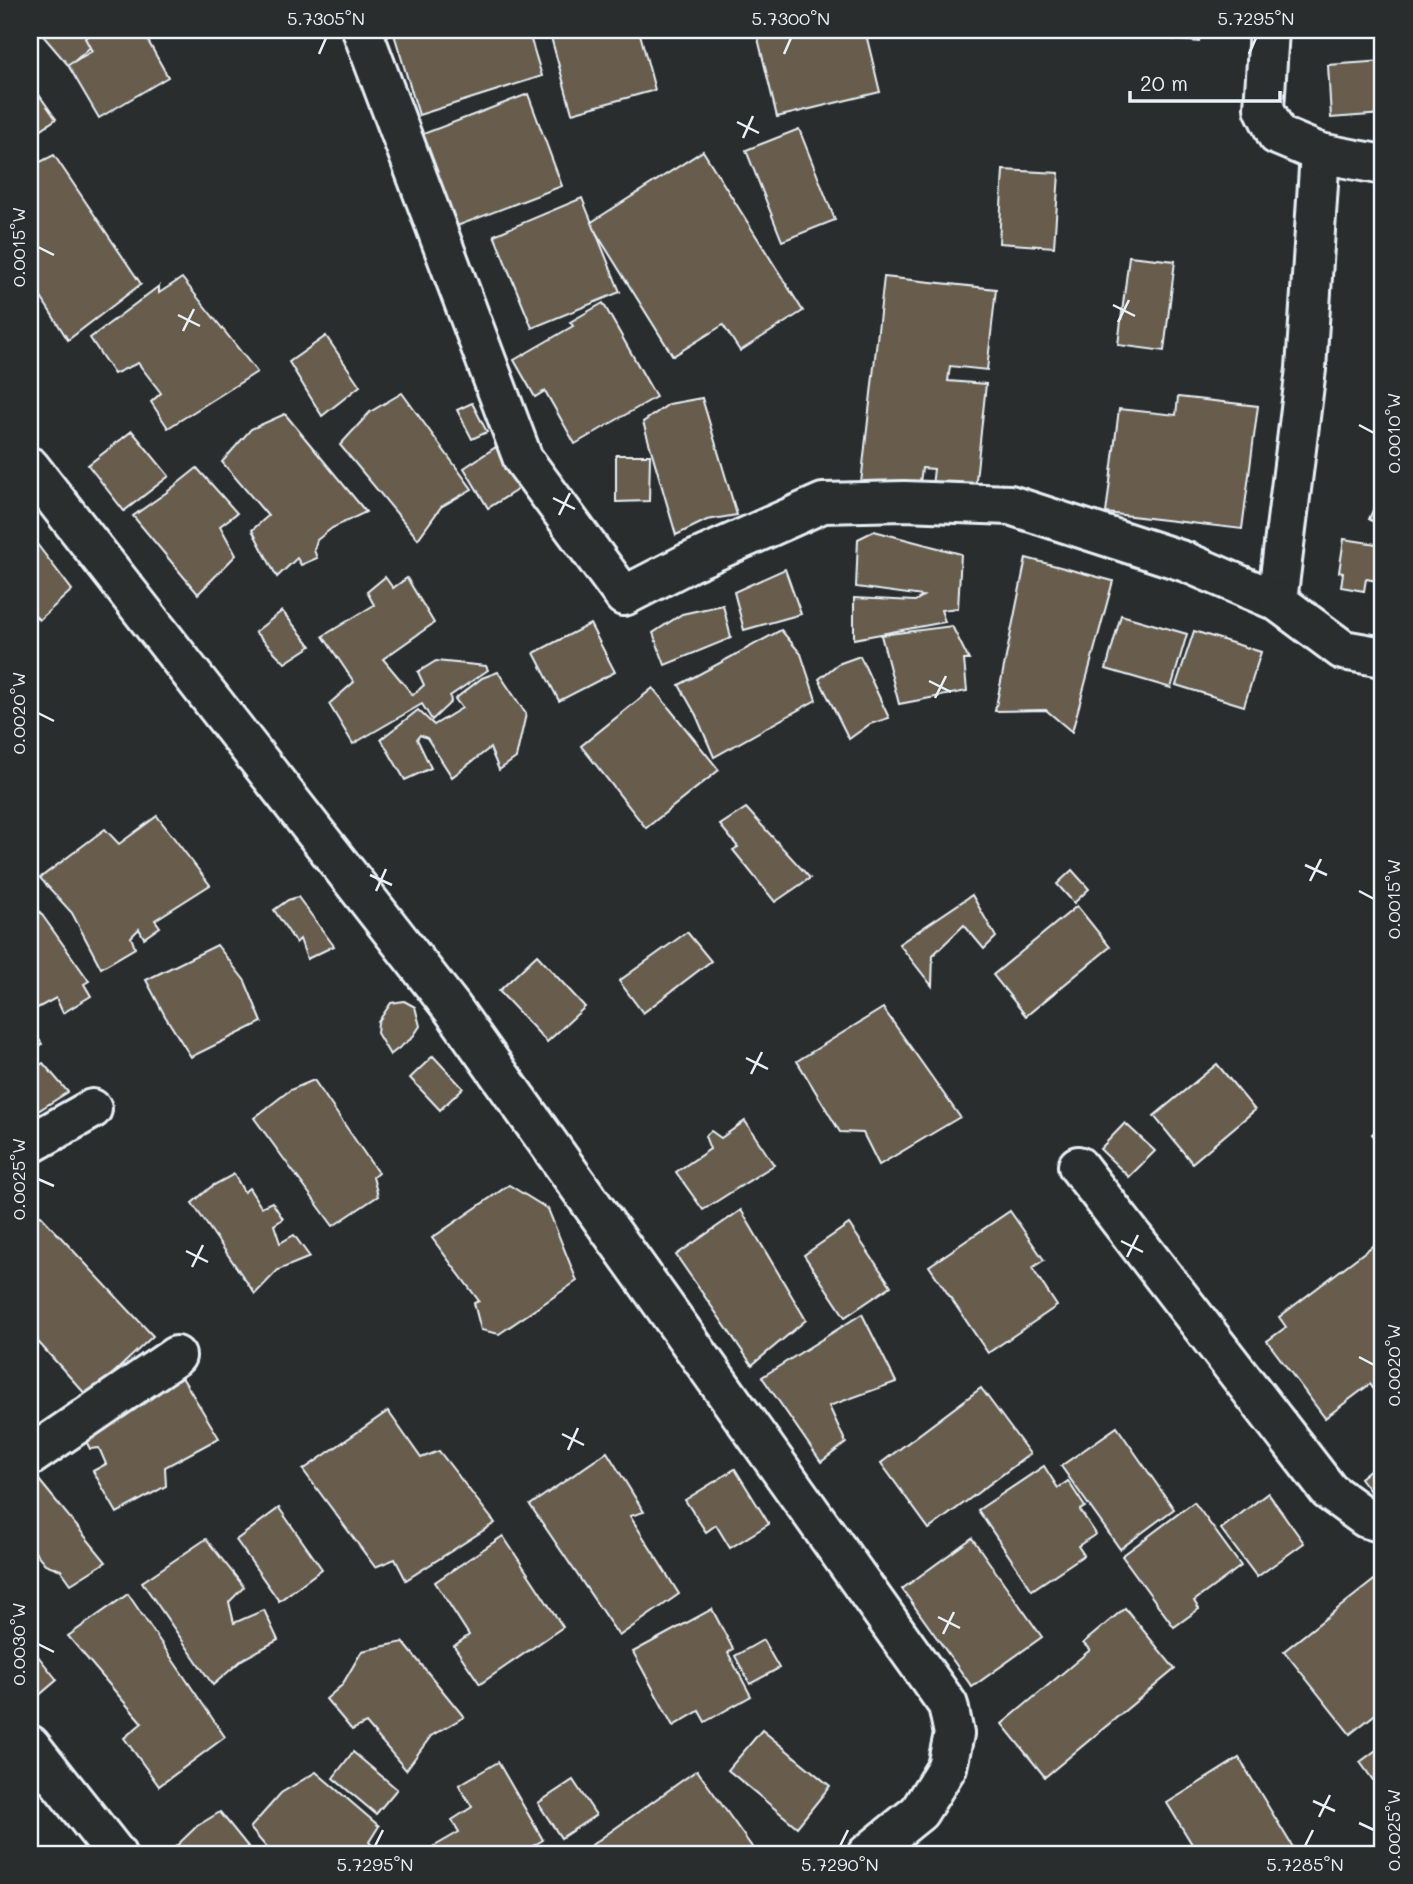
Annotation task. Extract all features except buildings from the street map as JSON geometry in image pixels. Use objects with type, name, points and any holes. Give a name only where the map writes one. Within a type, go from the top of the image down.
[{"type":"street","points":[[362,30],[523,459],[624,596],[688,563],[823,503],[904,501],[1010,505],[1186,562],[1277,601],[1343,650],[1383,657]]},
{"type":"street","points":[[1269,30],[1264,108],[1277,135],[1320,153],[1383,165]]},
{"type":"street","points":[[1277,601],[1306,369],[1320,153]]},
{"type":"street","points":[[30,467],[452,1008],[948,1705],[954,1734],[947,1767],[919,1812],[867,1854]]},
{"type":"street","points":[[30,1143],[92,1109]]},
{"type":"street","points":[[1079,1166],[1329,1491],[1366,1518],[1383,1522]]},
{"type":"street","points":[[30,1456],[176,1356]]},
{"type":"street","points":[[30,1745],[116,1854]]}]
